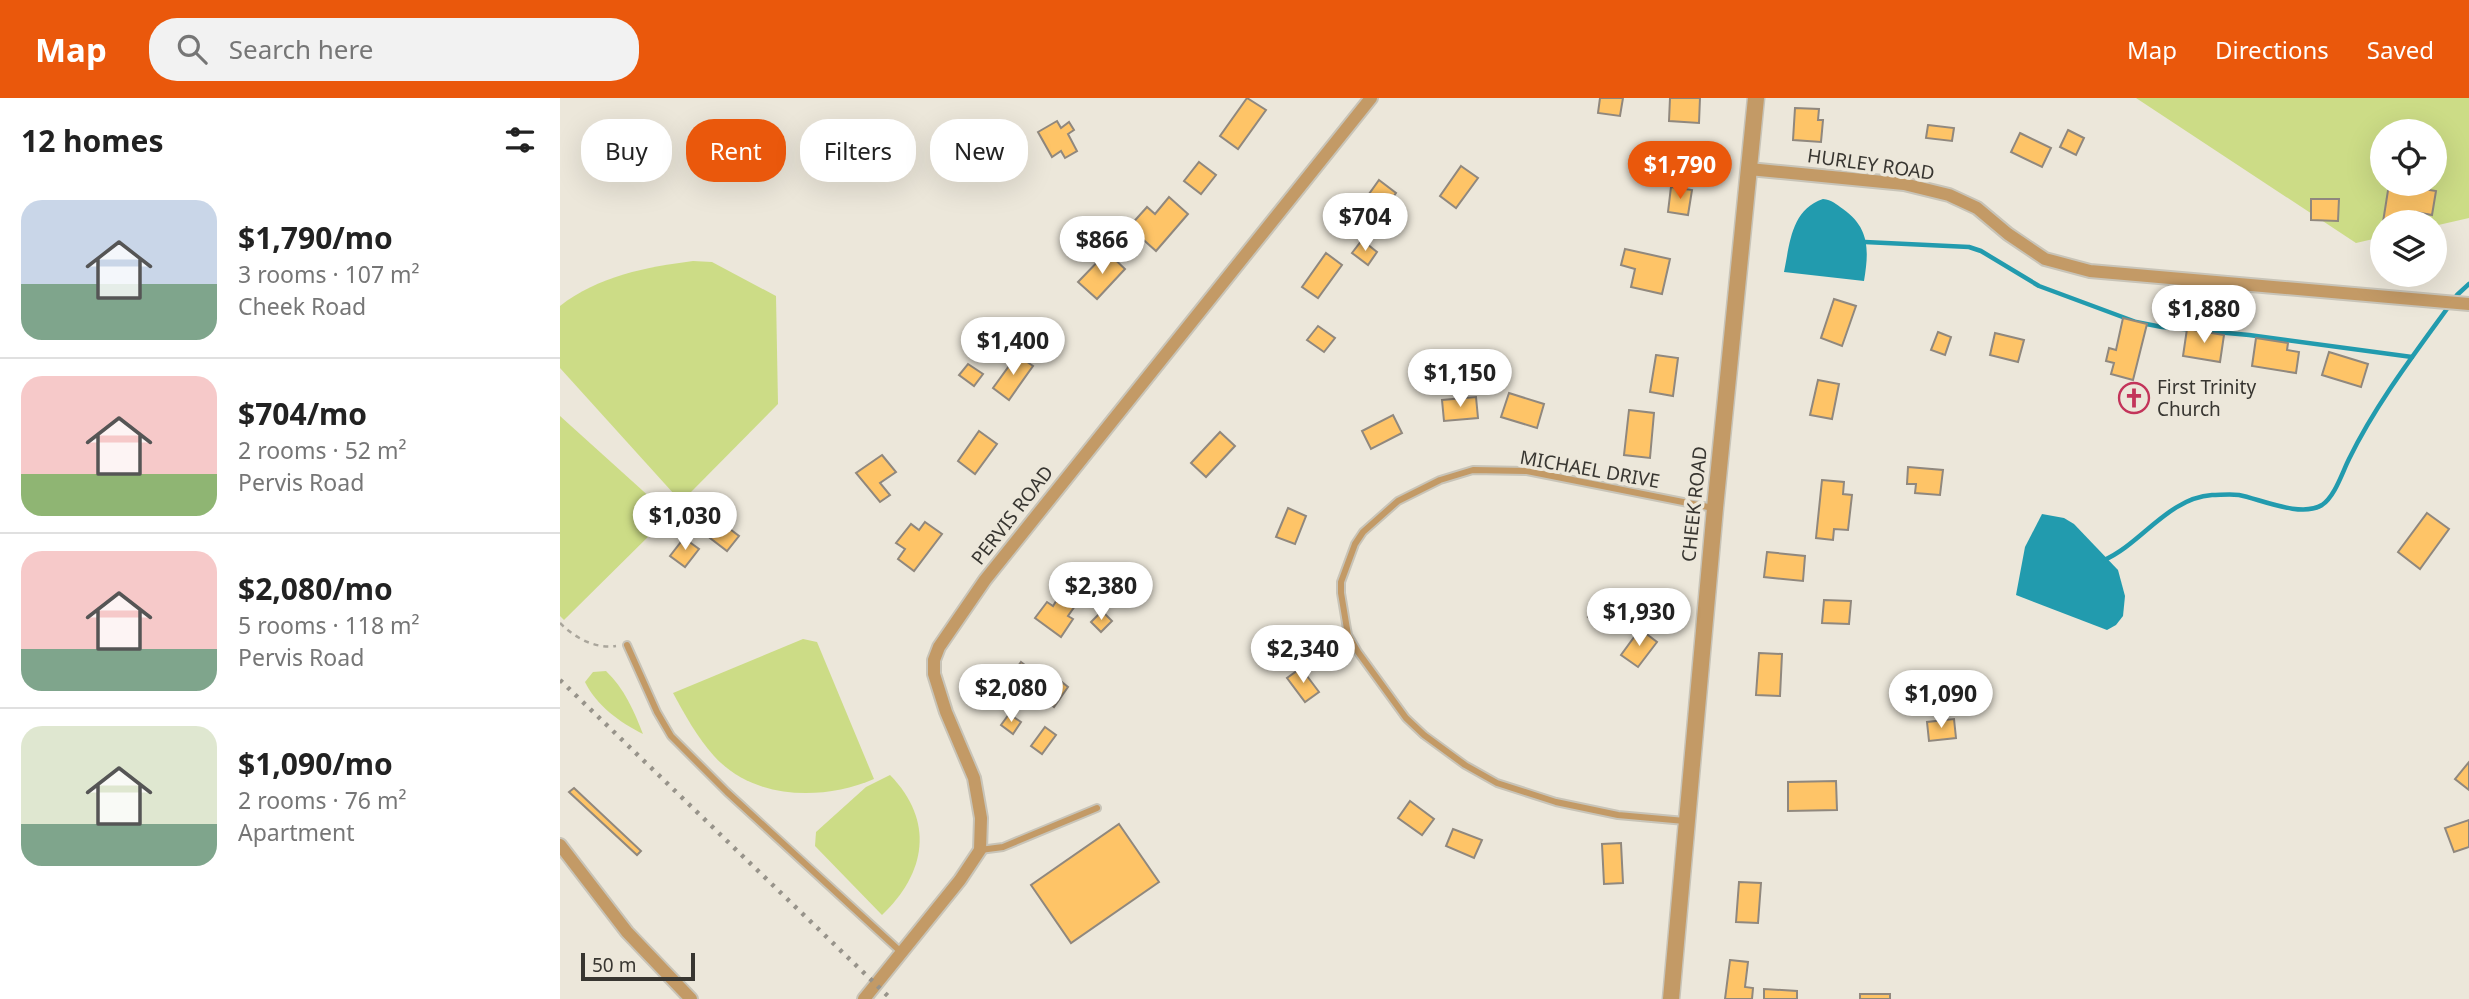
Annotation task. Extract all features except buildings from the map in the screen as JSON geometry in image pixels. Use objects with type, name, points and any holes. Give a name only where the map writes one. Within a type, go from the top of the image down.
[{"type":"street","name":"PERVIS ROAD","points":[[980,850],[981,818],[974,778],[946,712],[934,674],[934,660],[939,648],[985,580],[1371,98]]},
{"type":"street","name":"CHEEK ROAD","points":[[1671,999],[1685,821],[1756,98]]},
{"type":"street","name":"HURLEY ROAD","points":[[1749,169],[1904,184],[1949,195],[1977,208],[2007,234],[2045,259],[2090,271],[2469,304]]},
{"type":"street","points":[[560,845],[627,932],[691,999]]},
{"type":"street","points":[[864,999],[960,880],[980,850]]},
{"type":"lane","name":"MICHAEL DRIVE","points":[[1685,821],[1618,815],[1556,802],[1497,783],[1465,765],[1423,735],[1406,718],[1358,652],[1348,635],[1341,582],[1355,544],[1363,532],[1398,501],[1440,480],[1473,470],[1527,471],[1715,508]]},
{"type":"lane","points":[[627,645],[657,712],[671,736],[727,792],[902,953]]},
{"type":"lane","points":[[980,850],[1003,847],[1097,808]]},
{"type":"path","points":[[560,624],[591,644],[607,648],[627,645]]},
{"type":"green space","points":[[2136,98],[2469,98],[2469,218],[2447,223],[2447,210],[2370,210],[2370,240],[2356,243]]},
{"type":"green space","points":[[693,261],[712,262],[776,296],[778,404],[691,492],[674,494],[560,368],[560,306],[590,287],[624,274]]},
{"type":"green space","points":[[560,416],[663,509],[662,523],[564,620],[560,616]]},
{"type":"green space","points":[[803,639],[817,642],[874,779],[833,791],[811,793],[768,788],[749,781],[730,771],[714,756],[697,734],[673,693]]},
{"type":"green space","points":[[606,671],[623,692],[643,734],[610,712],[590,691],[585,682],[593,672]]},
{"type":"green space","points":[[890,775],[914,810],[919,828],[919,846],[916,864],[908,882],[882,915],[815,846],[816,832],[866,787]]},
{"type":"water","points":[[1823,199],[1829,200],[1852,216],[1863,232],[1867,250],[1864,281],[1784,272],[1798,219],[1812,204]]},
{"type":"water","points":[[2042,514],[2064,518],[2074,524],[2118,570],[2125,596],[2123,616],[2116,625],[2107,630],[2016,595],[2025,547]]},
{"type":"waterway","points":[[1865,242],[1969,247],[1981,251],[2039,286],[2136,322],[2412,357]]},
{"type":"waterway","points":[[2104,560],[2130,544],[2168,513],[2196,498],[2239,495],[2292,509],[2322,505],[2334,490],[2360,437],[2386,395],[2457,295],[2469,284]]},
{"type":"railway","points":[[560,680],[891,999]]},
{"type":"place","name":"First Trinity Church","points":[[2134,398]]}]
